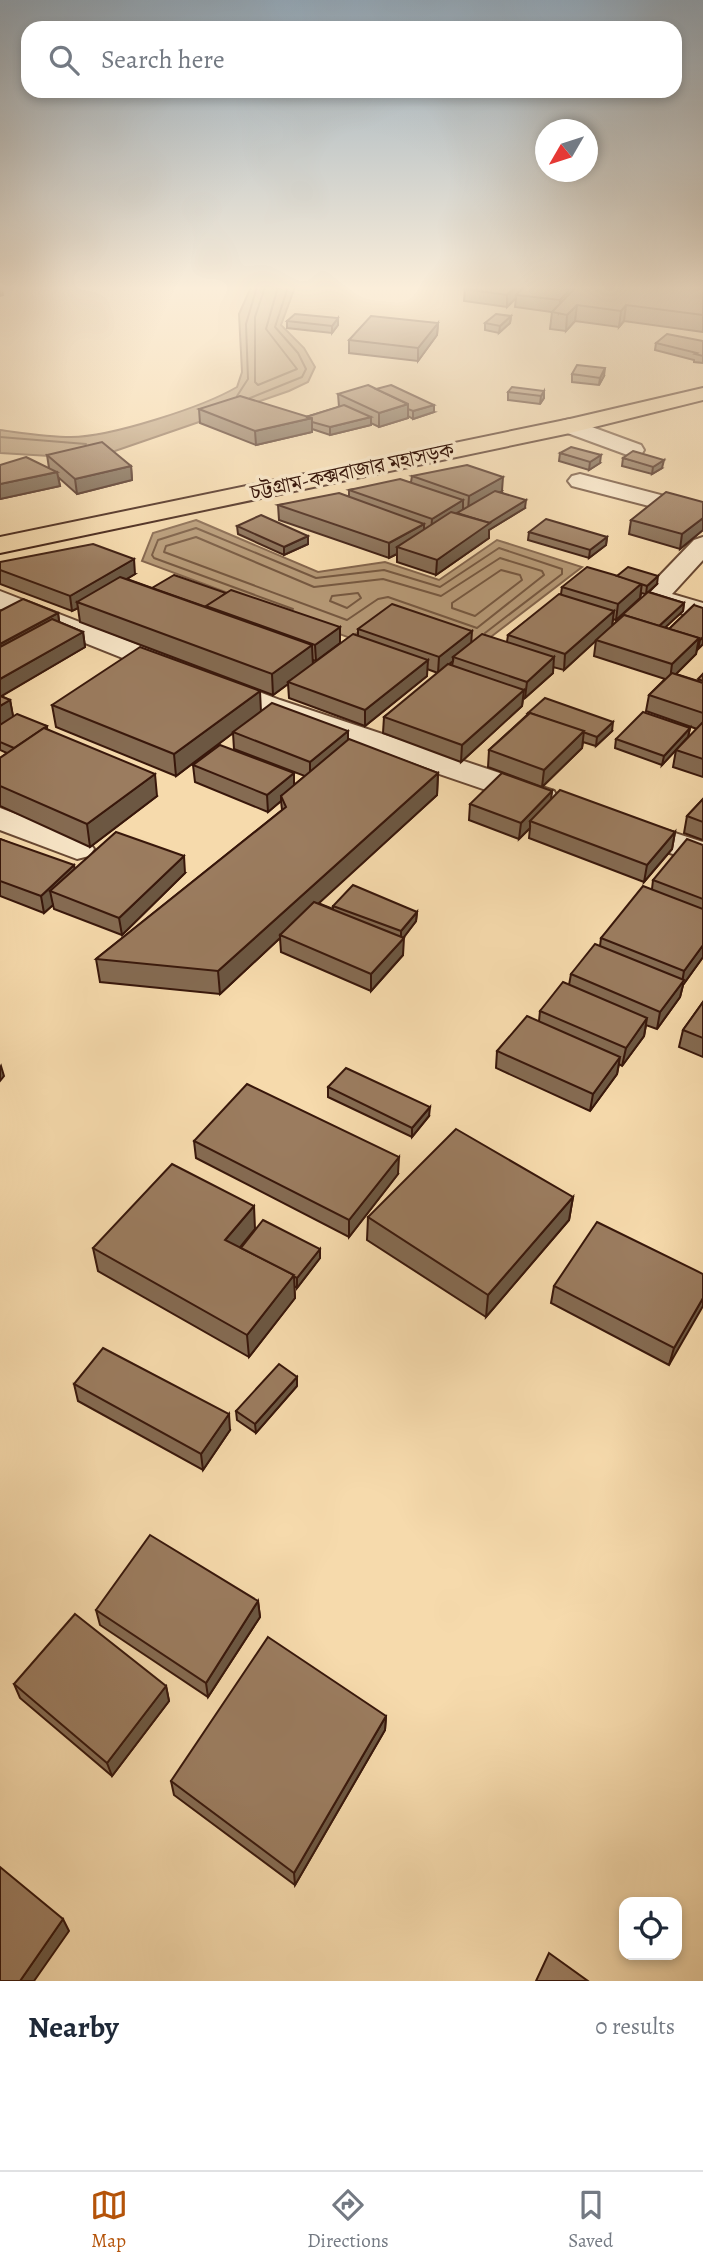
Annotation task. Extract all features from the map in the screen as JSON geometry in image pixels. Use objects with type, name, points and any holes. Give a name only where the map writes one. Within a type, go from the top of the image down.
[{"type":"highway","name":"চট্টগ্রাম-কক্সবাজার মহাসড়ক","points":[[67,508],[553,411],[692,379]]},
{"type":"highway","name":"চট্টগ্রাম-কক্সবাজার মহাসড়ক","points":[[0,545],[570,426],[703,394]]},
{"type":"street","points":[[570,426],[633,450],[580,481],[703,513]]},
{"type":"street","points":[[703,545],[654,598],[703,611]]},
{"type":"street","points":[[0,599],[269,706],[703,853]]},
{"type":"street","points":[[0,818],[77,849]]},
{"type":"water","points":[[240,379],[309,379],[289,391],[115,451],[83,458],[0,453],[0,430],[44,436],[88,436],[180,412],[237,387]]},
{"type":"water","points":[[196,520],[318,572],[385,562],[439,580],[497,540],[582,567],[479,646],[386,613],[350,638],[142,561],[153,533]]},
{"type":"building","points":[[368,385],[408,404],[379,413],[338,394]]},
{"type":"building","points":[[391,385],[434,405],[413,411],[408,409],[408,404],[376,389]]},
{"type":"building","points":[[512,387],[544,391],[541,396],[508,392]]},
{"type":"building","points":[[240,396],[312,418],[255,431],[199,409]]},
{"type":"building","points":[[344,405],[371,417],[330,427],[312,422],[312,418],[306,417]]},
{"type":"building","points":[[102,442],[131,466],[75,479],[47,455]]},
{"type":"building","points":[[571,447],[601,455],[590,462],[560,453]]},
{"type":"building","points":[[633,451],[664,460],[653,467],[623,458]]},
{"type":"building","points":[[26,457],[57,472],[0,484],[0,465]]},
{"type":"building","points":[[467,465],[503,477],[469,496],[412,476]]},
{"type":"building","points":[[400,479],[463,500],[432,519],[349,490]]},
{"type":"building","points":[[495,491],[526,500],[489,523],[457,513]]},
{"type":"building","points":[[666,492],[703,502],[703,518],[682,534],[631,520]]},
{"type":"building","points":[[339,493],[424,524],[389,543],[278,505]]},
{"type":"building","points":[[451,512],[490,523],[437,560],[397,547]]},
{"type":"building","points":[[261,515],[308,536],[284,547],[237,526]]},
{"type":"building","points":[[546,519],[607,537],[590,550],[529,532]]},
{"type":"building","points":[[93,544],[134,559],[70,596],[0,570],[0,562]]},
{"type":"building","points":[[587,567],[642,583],[618,604],[562,587]]},
{"type":"building","points":[[628,567],[658,576],[647,586],[617,576]]},
{"type":"building","points":[[174,575],[226,593],[206,607],[152,588]]},
{"type":"building","points":[[120,577],[312,645],[272,674],[77,602]]},
{"type":"building","points":[[231,590],[340,627],[315,645],[206,606]]},
{"type":"building","points":[[648,592],[684,603],[659,626],[621,616]]},
{"type":"building","points":[[559,594],[614,611],[565,654],[508,635]]},
{"type":"building","points":[[23,599],[58,613],[0,644],[0,611]]},
{"type":"building","points":[[392,604],[472,631],[439,657],[358,629]]},
{"type":"building","points":[[694,605],[703,608],[703,637],[700,640],[669,629]]},
{"type":"building","points":[[624,615],[699,638],[672,664],[596,640]]},
{"type":"building","points":[[52,619],[83,632],[0,679],[0,647]]},
{"type":"building","points":[[353,634],[428,660],[365,710],[288,682]]},
{"type":"building","points":[[482,634],[554,657],[527,682],[453,657]]},
{"type":"building","points":[[140,647],[260,691],[174,754],[52,705]]},
{"type":"building","points":[[448,664],[524,690],[462,745],[384,717]]},
{"type":"building","points":[[672,673],[703,683],[703,713],[649,695]]},
{"type":"building","points":[[0,696],[10,700],[0,706]]},
{"type":"building","points":[[545,698],[613,722],[597,737],[528,713]]},
{"type":"building","points":[[272,703],[348,731],[310,762],[233,732]]},
{"type":"building","points":[[643,712],[690,728],[664,756],[616,739]]},
{"type":"building","points":[[530,713],[584,731],[544,770],[489,750]]},
{"type":"building","points":[[17,714],[47,726],[14,748],[0,742],[0,725]]},
{"type":"building","points":[[703,722],[703,759],[676,750]]},
{"type":"building","points":[[44,728],[155,774],[87,824],[0,786],[0,758]]},
{"type":"building","points":[[349,739],[438,773],[218,971],[96,959],[286,807],[281,796]]},
{"type":"building","points":[[220,745],[294,773],[267,795],[193,765]]},
{"type":"building","points":[[502,773],[552,791],[521,823],[470,804]]},
{"type":"building","points":[[560,790],[675,832],[647,865],[530,821]]},
{"type":"building","points":[[703,799],[703,822],[687,816]]},
{"type":"building","points":[[116,832],[184,856],[119,918],[50,891]]},
{"type":"building","points":[[0,839],[74,865],[41,896],[0,881]]},
{"type":"building","points":[[687,839],[703,845],[703,899],[653,880]]},
{"type":"building","points":[[353,885],[417,912],[401,931],[333,906]]},
{"type":"building","points":[[643,886],[703,909],[703,945],[684,971],[601,938]]},
{"type":"building","points":[[314,902],[404,938],[371,974],[280,935]]},
{"type":"building","points":[[595,944],[684,980],[660,1012],[571,974]]},
{"type":"building","points":[[563,982],[647,1018],[626,1048],[540,1011]]},
{"type":"building","points":[[703,1002],[703,1038],[683,1030]]},
{"type":"building","points":[[527,1016],[620,1057],[593,1094],[497,1051]]},
{"type":"building","points":[[346,1068],[430,1107],[412,1128],[328,1087]]},
{"type":"building","points":[[247,1084],[399,1157],[349,1220],[194,1141]]},
{"type":"building","points":[[456,1129],[573,1197],[488,1295],[368,1217]]},
{"type":"building","points":[[172,1164],[254,1206],[225,1240],[294,1275],[247,1335],[93,1248]]},
{"type":"building","points":[[263,1220],[320,1249],[297,1278],[241,1248]]},
{"type":"building","points":[[597,1222],[703,1274],[703,1298],[674,1348],[554,1286]]},
{"type":"building","points":[[103,1348],[229,1414],[201,1454],[74,1384]]},
{"type":"building","points":[[279,1364],[297,1377],[255,1424],[236,1411]]},
{"type":"building","points":[[150,1535],[258,1601],[206,1683],[96,1610]]},
{"type":"building","points":[[75,1614],[166,1686],[107,1763],[14,1684]]},
{"type":"building","points":[[268,1637],[386,1716],[294,1873],[171,1781]]},
{"type":"building","points":[[0,1867],[63,1919],[20,1981],[0,1981]]},
{"type":"building","points":[[549,1953],[588,1981],[536,1981]]}]
